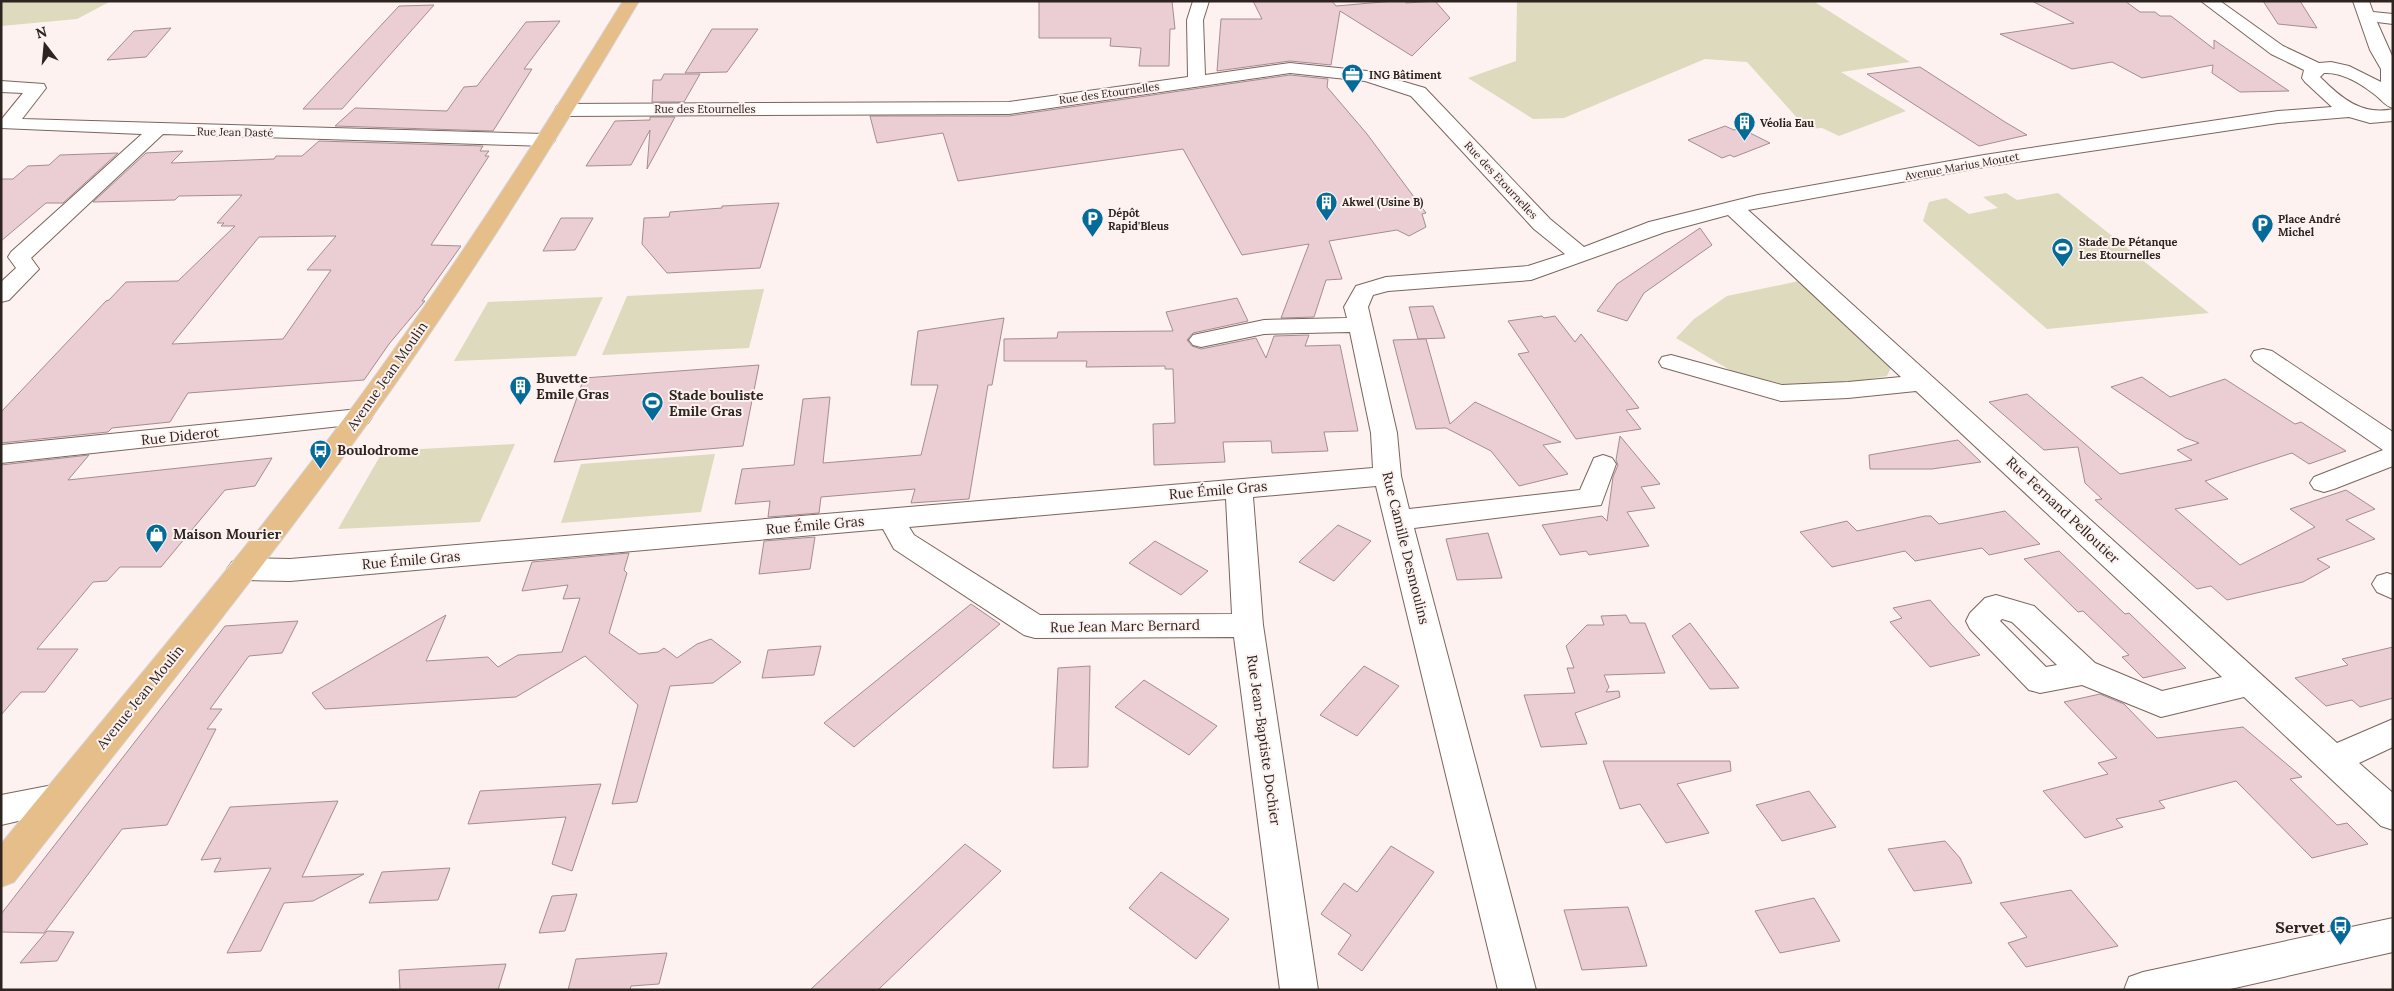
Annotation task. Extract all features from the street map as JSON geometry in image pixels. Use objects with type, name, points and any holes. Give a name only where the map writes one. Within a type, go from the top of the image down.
[{"type":"main road","name":"Avenue Jean Moulin","points":[[1,872],[242,569],[359,417],[469,260],[631,1]]},
{"type":"street","points":[[1200,80],[1196,75],[1195,20],[1201,1]]},
{"type":"street","points":[[2210,1],[2277,50],[2324,68],[2357,76],[2388,96],[2390,69],[2379,50],[2363,8]]},
{"type":"street","points":[[2363,8],[2393,19]]},
{"type":"street","points":[[2379,50],[2359,61],[2312,72],[2311,78],[2332,99],[2351,111],[2384,116],[2393,132]]},
{"type":"street","name":"Rue des Etournelles","points":[[564,110],[1009,108],[1290,68],[1367,76],[1418,92],[1542,224],[1581,256]]},
{"type":"street","name":"Rue Jean Dasté","points":[[1,86],[37,88],[4,127]]},
{"type":"street","name":"Avenue Marius Moutet","points":[[1581,256],[1657,227],[1732,207],[2004,158],[2278,117],[2351,111]]},
{"type":"street","name":"Rue Jean Dasté","points":[[4,127],[545,140]]},
{"type":"street","points":[[1,295],[28,269],[19,257],[157,130]]},
{"type":"street","name":"Rue Fernand Pelloutier","points":[[1732,207],[2393,815]]},
{"type":"street","name":"Rue Camille Desmoulins","points":[[1517,990],[1387,476],[1384,433],[1356,307],[1364,291],[1386,284],[1523,274],[1581,256]]},
{"type":"street","points":[[1201,340],[1264,327],[1359,325]]},
{"type":"street","points":[[2263,356],[2393,444]]},
{"type":"street","points":[[1671,362],[1782,393],[1848,390],[1924,382]]},
{"type":"street","name":"Rue Diderot","points":[[1,454],[359,417]]},
{"type":"street","points":[[2324,483],[2393,456]]},
{"type":"street","points":[[1398,520],[1592,498],[1603,464]]},
{"type":"street","name":"Rue Émile Gras","points":[[242,569],[300,569],[1387,476]]},
{"type":"street","name":"Rue Jean-Baptiste Dochier","points":[[1239,488],[1248,625],[1299,990]]},
{"type":"street","name":"Rue Jean Marc Bernard","points":[[891,519],[904,542],[1035,627],[1248,625]]},
{"type":"street","points":[[2084,672],[2160,704],[2251,683]]},
{"type":"street","points":[[2333,760],[2393,732]]},
{"type":"street","points":[[1,810],[58,799]]},
{"type":"street","points":[[2144,990],[2393,935]]},
{"type":"shaded area","points":[[1,1],[111,1],[77,19],[1,26]]},
{"type":"shaded area","points":[[1517,1],[1813,1],[1910,62],[1841,72],[1906,111],[1839,136],[1822,128],[1807,129],[1747,62],[1705,59],[1564,118],[1533,119],[1468,78],[1516,61]]},
{"type":"shaded area","name":"Stade De Pétanque Les Etournelles","points":[[2006,193],[2017,200],[2058,193],[2209,313],[2047,329],[1923,221],[1929,202],[1946,198],[1969,214],[1998,208],[1983,197]]},
{"type":"shaded area","points":[[1799,281],[1894,361],[1887,376],[1834,385],[1796,387],[1735,373],[1676,338],[1694,319],[1727,296]]},
{"type":"shaded area","points":[[764,289],[749,348],[602,355],[627,296]]},
{"type":"shaded area","points":[[603,297],[576,356],[454,361],[488,302]]},
{"type":"shaded area","points":[[515,444],[480,522],[338,529],[383,451]]},
{"type":"shaded area","points":[[715,454],[701,512],[561,523],[581,464]]},
{"type":"building","points":[[1039,1],[1172,1],[1175,29],[1170,29],[1169,66],[1139,66],[1141,48],[1110,46],[1111,38],[1039,38]]},
{"type":"building","points":[[1253,1],[1332,1],[1336,6],[1394,1],[1404,1],[1406,3],[1435,1],[1450,18],[1412,56],[1340,11],[1331,65],[1290,61],[1217,71],[1221,19],[1262,19]]},
{"type":"building","points":[[2032,1],[2125,1],[2140,12],[2155,12],[2160,16],[2171,16],[2214,49],[2214,40],[2289,91],[2240,92],[2212,73],[2213,65],[2142,78],[2112,62],[2072,69],[2000,34],[2074,23]]},
{"type":"building","points":[[2263,1],[2300,1],[2317,28],[2278,24]]},
{"type":"building","points":[[434,5],[342,109],[303,109],[399,6]]},
{"type":"building","points":[[560,21],[524,69],[532,69],[493,131],[335,126],[355,108],[447,111],[464,87],[477,86],[526,22]]},
{"type":"building","points":[[171,28],[146,57],[107,60],[134,31]]},
{"type":"building","points":[[712,29],[758,29],[727,72],[685,73]]},
{"type":"building","points":[[1920,67],[2027,135],[1979,146],[1867,74]]},
{"type":"building","points":[[664,74],[700,74],[684,102],[652,102],[653,80],[661,80]]},
{"type":"building","points":[[1290,75],[1328,79],[1327,87],[1367,134],[1426,213],[1422,214],[1426,227],[1409,236],[1397,230],[1329,241],[1342,279],[1326,280],[1314,317],[1281,318],[1309,244],[1242,255],[1183,149],[958,181],[943,133],[877,143],[870,116],[1009,116]]},
{"type":"building","points":[[650,117],[675,117],[647,169],[650,130],[631,165],[586,166],[615,121],[650,120]]},
{"type":"building","points":[[1725,126],[1734,130],[1740,128],[1770,143],[1734,157],[1730,155],[1722,158],[1688,140]]},
{"type":"building","points":[[319,141],[483,146],[480,151],[489,151],[485,156],[489,156],[431,245],[461,246],[422,301],[425,301],[389,344],[364,380],[188,393],[170,422],[112,428],[108,432],[1,443],[1,412],[106,301],[126,282],[178,281],[235,226],[221,226],[224,223],[217,223],[242,195],[179,196],[175,200],[93,202],[146,153],[183,151],[171,163],[274,159],[276,156],[302,156]],"holes":[[[336,236],[307,270],[331,270],[283,339],[172,344],[259,237]]]},
{"type":"building","points":[[118,153],[63,203],[46,203],[1,241],[1,179],[13,179],[28,166],[49,165],[60,155]]},
{"type":"building","points":[[779,203],[760,268],[667,273],[642,244],[644,218],[669,217],[670,212],[722,208],[722,206]]},
{"type":"building","points":[[561,218],[593,218],[575,250],[543,251]]},
{"type":"building","points":[[1700,228],[1712,245],[1644,293],[1627,321],[1597,311],[1617,284]]},
{"type":"building","points":[[1237,298],[1248,321],[1193,333],[1187,340],[1192,346],[1201,349],[1256,338],[1266,358],[1274,336],[1309,335],[1305,346],[1340,345],[1358,431],[1324,432],[1328,451],[1272,453],[1271,441],[1223,442],[1225,462],[1154,465],[1153,424],[1175,423],[1173,369],[1165,369],[1165,366],[1086,367],[1087,361],[1004,361],[1004,339],[1057,338],[1058,332],[1173,331],[1166,312]]},
{"type":"building","points":[[1433,306],[1445,338],[1418,339],[1409,307]]},
{"type":"building","points":[[1542,316],[1544,318],[1555,316],[1575,342],[1581,334],[1639,408],[1626,410],[1641,429],[1576,439],[1518,354],[1529,352],[1508,321]]},
{"type":"building","points":[[1004,318],[992,385],[988,385],[969,499],[911,503],[915,489],[821,497],[819,513],[768,517],[770,501],[735,504],[742,469],[794,465],[803,399],[830,397],[823,463],[921,455],[938,385],[911,385],[918,331]]},
{"type":"building","points":[[1426,339],[1450,424],[1475,402],[1561,442],[1543,445],[1568,474],[1519,486],[1491,451],[1446,428],[1416,429],[1393,340]]},
{"type":"building","name":"Stade bouliste Emile Gras","points":[[759,365],[743,446],[554,462],[584,378]]},
{"type":"building","points":[[2142,377],[2170,397],[2225,379],[2295,424],[2301,422],[2346,451],[2309,464],[2292,453],[2205,481],[2228,499],[2175,509],[2240,565],[2315,527],[2290,509],[2346,490],[2375,509],[2346,520],[2375,539],[2317,559],[2330,567],[2303,582],[2227,600],[2211,586],[2197,589],[2095,500],[2102,499],[2085,483],[2078,447],[2044,450],[1989,402],[2027,394],[2120,474],[2192,460],[2177,450],[2199,443],[2186,438],[2111,387]]},
{"type":"building","points":[[1620,436],[1660,484],[1641,487],[1655,508],[1627,512],[1649,546],[1589,555],[1586,551],[1560,555],[1542,525],[1602,516],[1607,521],[1613,477],[1618,465],[1616,460]]},
{"type":"building","points":[[1958,440],[1981,462],[1932,469],[1870,469],[1869,455]]},
{"type":"building","points":[[89,455],[68,480],[272,458],[255,486],[225,490],[161,567],[120,567],[107,581],[93,582],[37,649],[78,649],[45,692],[21,692],[1,715],[1,465]]},
{"type":"building","points":[[2005,511],[2040,544],[1989,555],[1982,548],[1915,561],[1905,551],[1832,567],[1800,532],[1847,521],[1857,531],[1925,516],[1931,516],[1939,524]]},
{"type":"building","points":[[1338,525],[1371,541],[1334,581],[1299,562]]},
{"type":"building","points":[[1488,533],[1502,578],[1457,580],[1446,539]]},
{"type":"building","points":[[815,537],[810,569],[759,574],[764,541]]},
{"type":"building","points":[[1155,541],[1208,571],[1181,595],[1129,563]]},
{"type":"building","points":[[2059,551],[2125,614],[2129,613],[2186,668],[2143,678],[2122,657],[2129,655],[2083,611],[2078,612],[2024,559]]},
{"type":"building","points":[[629,553],[624,570],[627,573],[609,633],[639,654],[658,652],[664,648],[677,658],[697,644],[711,639],[741,662],[713,683],[670,686],[637,802],[612,804],[638,705],[585,656],[516,697],[325,709],[312,693],[446,615],[426,661],[488,657],[498,667],[518,655],[562,652],[580,598],[563,599],[568,585],[522,591],[532,562]]},
{"type":"building","points":[[1930,600],[1980,655],[1930,667],[1890,622],[1902,618],[1893,608]]},
{"type":"building","points":[[971,604],[1000,624],[854,747],[824,723]]},
{"type":"building","points":[[1626,615],[1630,623],[1645,623],[1665,673],[1604,675],[1609,687],[1606,692],[1619,691],[1620,697],[1575,713],[1587,744],[1541,747],[1524,695],[1575,693],[1567,668],[1574,668],[1566,646],[1587,625],[1604,625],[1601,616]]},
{"type":"building","points":[[298,621],[282,653],[249,656],[210,709],[222,709],[207,729],[216,729],[167,825],[122,829],[44,933],[1,932],[1,914],[225,626]]},
{"type":"building","points":[[1690,623],[1739,688],[1710,689],[1672,636]]},
{"type":"building","points":[[821,646],[814,675],[762,678],[768,650]]},
{"type":"building","points":[[2393,647],[2393,698],[2360,707],[2352,700],[2326,706],[2295,678],[2348,665],[2342,659]]},
{"type":"building","points":[[1090,666],[1088,767],[1053,768],[1058,668]]},
{"type":"building","points":[[1364,666],[1399,686],[1357,736],[1320,715]]},
{"type":"building","points":[[1144,680],[1217,726],[1189,755],[1115,707]]},
{"type":"building","points":[[2100,694],[2124,704],[2157,738],[2243,727],[2302,777],[2290,779],[2337,825],[2347,823],[2368,844],[2312,858],[2236,781],[2159,801],[2165,808],[2116,819],[2123,827],[2085,838],[2043,791],[2108,774],[2098,763],[2117,758],[2064,702]]},
{"type":"building","points":[[1603,761],[1730,761],[1731,771],[1677,784],[1709,833],[1666,843],[1640,804],[1620,809]]},
{"type":"building","points":[[601,784],[572,871],[552,864],[566,817],[468,824],[480,791]]},
{"type":"building","points":[[1809,791],[1836,827],[1782,841],[1756,805]]},
{"type":"building","points":[[338,801],[302,877],[364,874],[313,901],[284,903],[261,951],[227,953],[271,868],[214,872],[221,858],[201,860],[230,807]]},
{"type":"building","points":[[1945,841],[1960,858],[1972,883],[1914,891],[1888,849]]},
{"type":"building","points":[[965,844],[1001,871],[878,990],[810,990]]},
{"type":"building","points":[[1391,846],[1434,872],[1362,971],[1338,954],[1351,935],[1321,914],[1344,883],[1357,892]]},
{"type":"building","points":[[450,868],[438,900],[369,903],[382,872]]},
{"type":"building","points":[[1161,872],[1229,919],[1196,959],[1129,908]]},
{"type":"building","points":[[2071,890],[2118,946],[2026,967],[2008,943],[2027,937],[2000,903]]},
{"type":"building","points":[[577,894],[565,931],[539,933],[552,896]]},
{"type":"building","points":[[1814,898],[1840,941],[1780,953],[1755,911]]},
{"type":"building","points":[[1628,907],[1647,966],[1582,970],[1564,910]]},
{"type":"building","points":[[47,931],[74,932],[57,961],[20,963]]},
{"type":"building","points":[[667,953],[659,984],[631,986],[630,990],[568,990],[576,959]]},
{"type":"building","points":[[506,964],[498,990],[400,990],[399,970]]},
{"type":"place","name":"ING Bâtiment","points":[[1353,94]]},
{"type":"place","name":"Véolia Eau","points":[[1744,142]]},
{"type":"place","name":"Akwel (Usine B)","points":[[1326,221]]},
{"type":"place","name":"Dépôt Rapid'Bleus","points":[[1092,238]]},
{"type":"place","name":"Place André Michel","points":[[2262,244]]},
{"type":"place","name":"Stade De Pétanque Les Etournelles","points":[[2063,267]]},
{"type":"place","name":"Buvette Emile Gras","points":[[520,405]]},
{"type":"place","name":"Stade bouliste Emile Gras","points":[[653,422]]},
{"type":"place","name":"Boulodrome","points":[[321,469]]},
{"type":"place","name":"Maison Mourier","points":[[157,553]]},
{"type":"place","name":"Servet","points":[[2341,946]]}]
